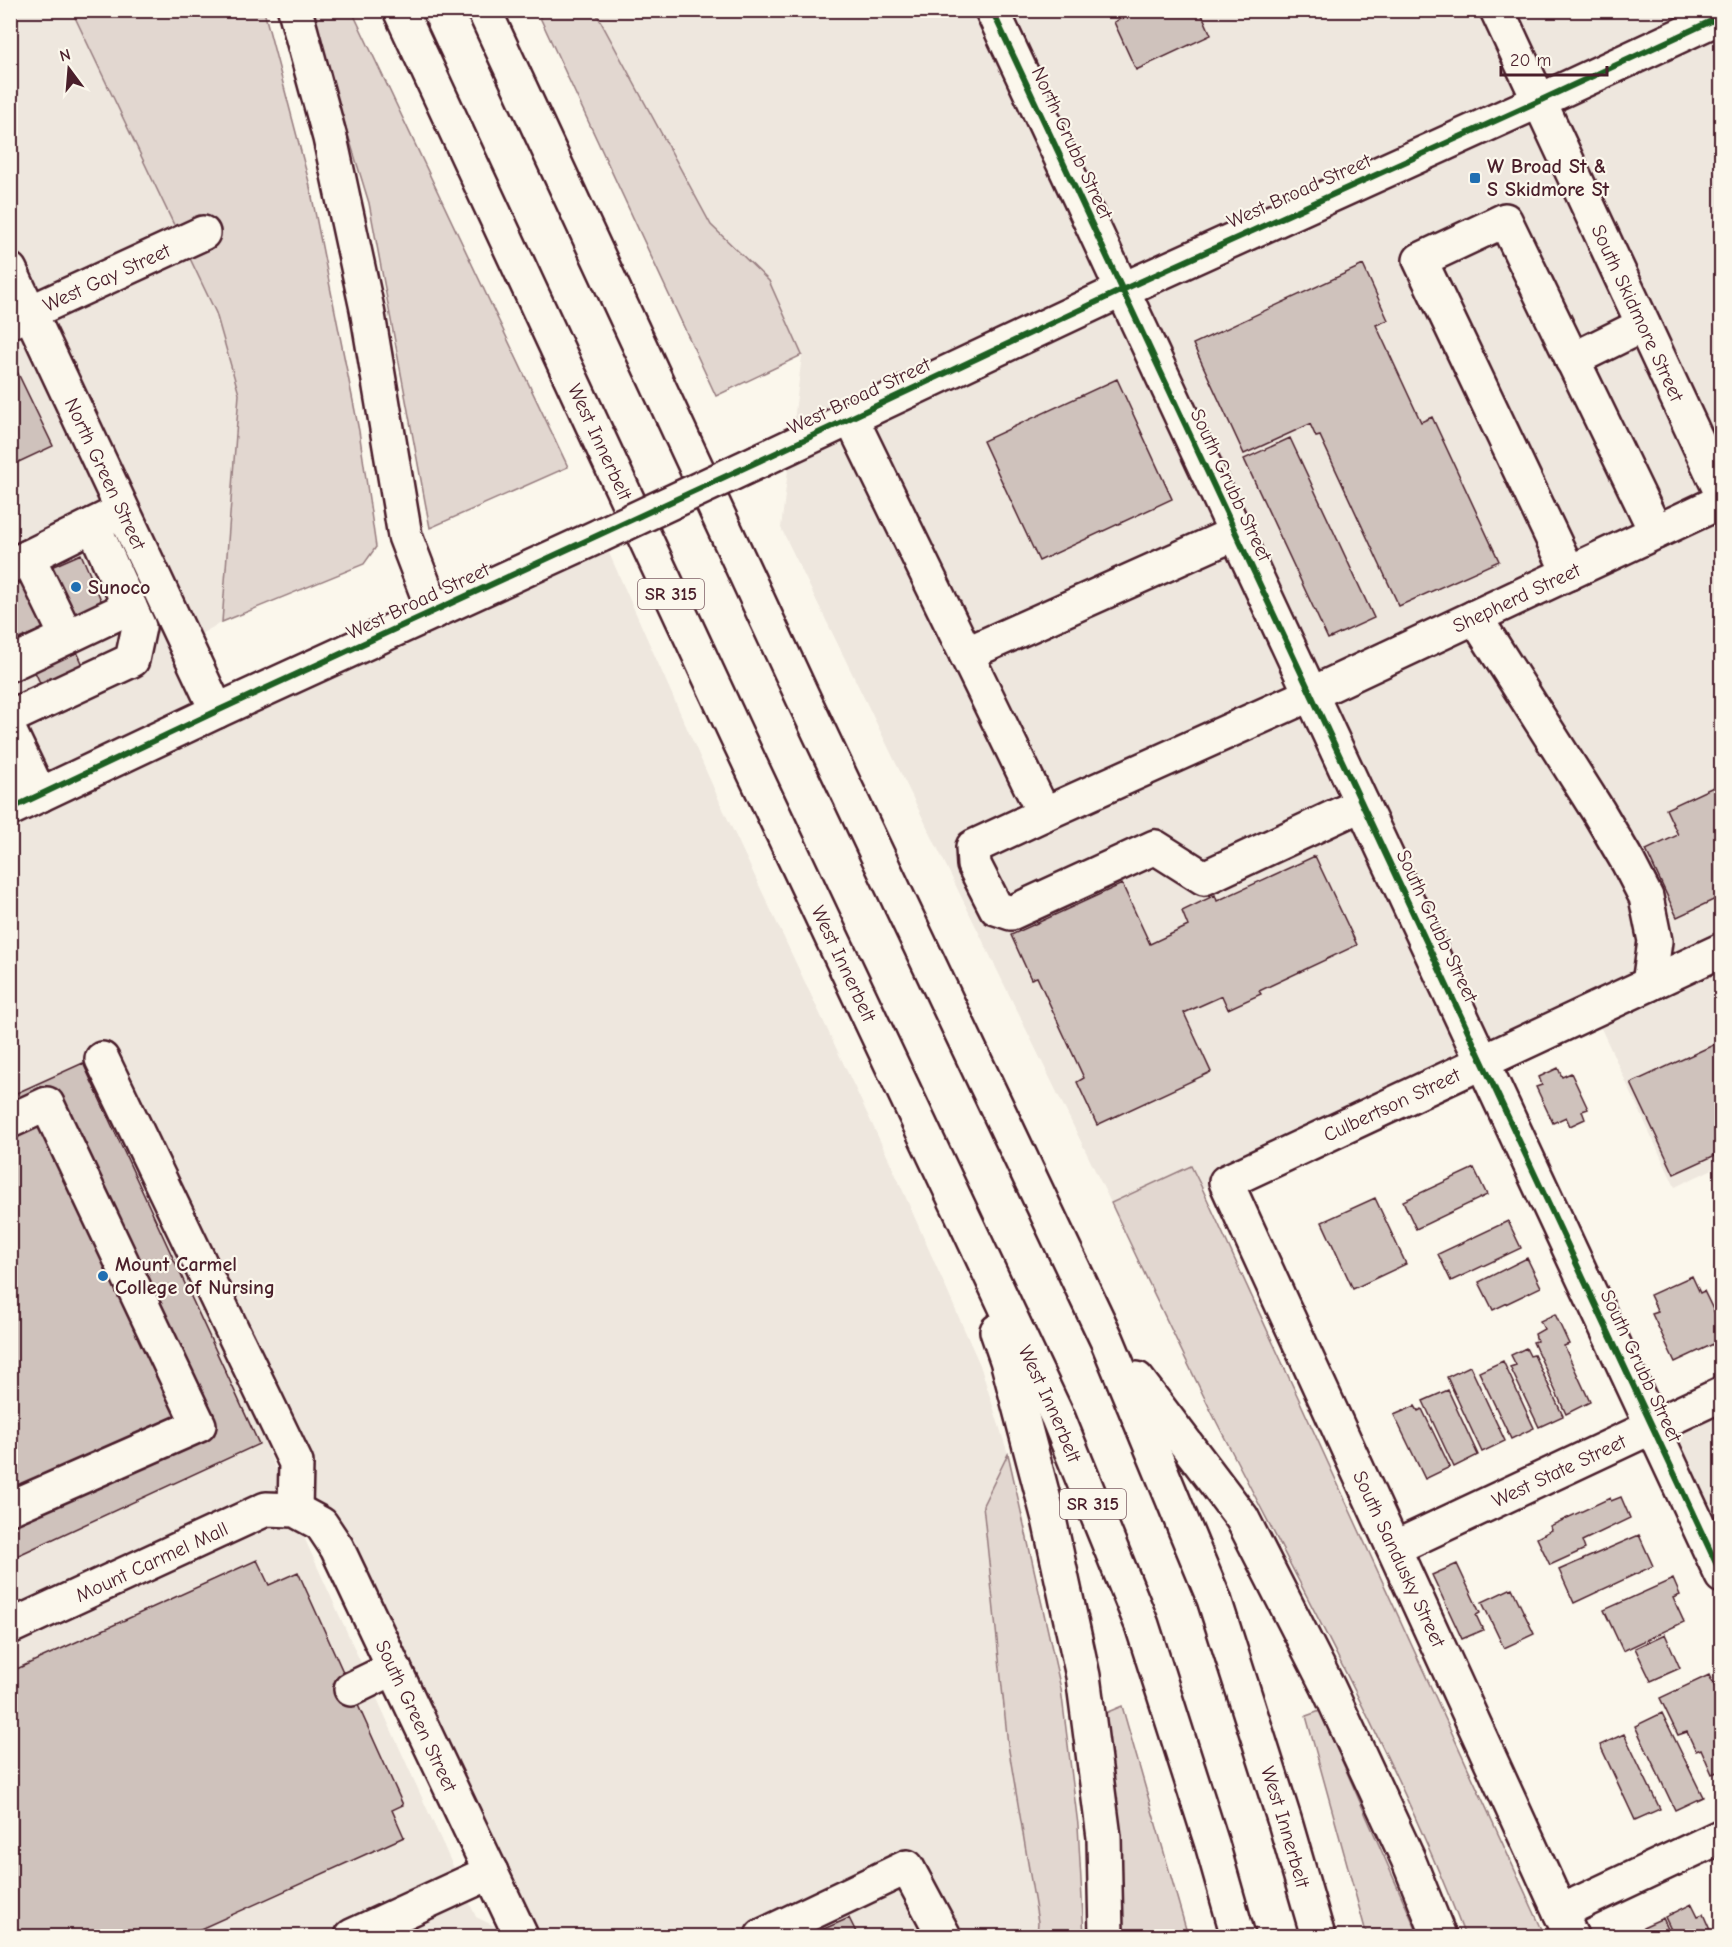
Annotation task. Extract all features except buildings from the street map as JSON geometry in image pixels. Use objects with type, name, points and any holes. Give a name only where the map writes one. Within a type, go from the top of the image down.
[{"type":"main road","points":[[295,10],[330,138],[364,298],[405,536],[434,612]]},
{"type":"main road","name":"West Innerbelt","points":[[400,10],[1058,1418],[1142,1625],[1212,1844],[1238,1936]]},
{"type":"main road","name":"West Innerbelt","points":[[484,10],[805,702],[1107,1340],[1214,1599],[1286,1822],[1318,1936]]},
{"type":"main road","name":"North Grubb Street","points":[[992,10],[1122,290]]},
{"type":"main road","name":"South Skidmore Street","points":[[1497,10],[1722,494]]},
{"type":"main road","name":"West Broad Street","points":[[10,809],[1122,290],[1722,16]]},
{"type":"main road","points":[[1569,573],[1420,260],[1505,220],[1656,532]]},
{"type":"main road","name":"West Gay Street","points":[[20,317],[203,233]]},
{"type":"main road","name":"North Green Street","points":[[10,270],[20,317],[123,511],[217,711]]},
{"type":"main road","name":"South Grubb Street","points":[[1122,290],[1722,1576]]},
{"type":"main road","points":[[1572,360],[1643,325]]},
{"type":"main road","points":[[851,418],[1044,814]]},
{"type":"main road","name":"Shepherd Street","points":[[1362,804],[1203,878],[1155,847],[1011,913],[996,908],[974,865],[973,847],[1311,694],[1722,501]]},
{"type":"main road","points":[[67,637],[20,561],[123,511]]},
{"type":"main road","points":[[10,717],[132,660],[135,617],[93,525]]},
{"type":"main road","points":[[966,654],[1236,533]]},
{"type":"main road","points":[[10,664],[67,637],[135,617],[171,612]]},
{"type":"main road","points":[[1475,617],[1598,811],[1646,897],[1655,941],[1649,984]]},
{"type":"main road","points":[[10,732],[40,795]]},
{"type":"main road","name":"Culbertson Street","points":[[1226,1182],[1722,950]]},
{"type":"main road","points":[[102,1059],[202,1293],[296,1463],[295,1510]]},
{"type":"main road","points":[[10,1121],[47,1104],[200,1425],[10,1508]]},
{"type":"main road","points":[[944,1176],[1007,1360],[1049,1519],[1083,1676],[1104,1837],[1106,1936]]},
{"type":"main road","name":"South Sandusky Street","points":[[1226,1182],[1566,1924]]},
{"type":"main road","points":[[1107,1340],[1242,1518],[1328,1687],[1408,1858],[1439,1936]]},
{"type":"main road","name":"West State Street","points":[[1394,1548],[1722,1394]]},
{"type":"main road","name":"Mount Carmel Mall","points":[[10,1627],[266,1509],[295,1510]]},
{"type":"main road","name":"South Green Street","points":[[295,1510],[321,1524],[337,1548],[521,1936]]},
{"type":"main road","points":[[351,1689],[394,1668]]},
{"type":"main road","points":[[1566,1924],[1722,1836]]},
{"type":"main road","points":[[762,1936],[908,1867],[944,1936]]},
{"type":"main road","points":[[352,1936],[491,1872]]},
{"type":"shaded area","points":[[72,10],[216,313],[239,394],[222,622],[185,643],[217,710],[601,535],[723,809],[891,1164],[980,1365],[1008,1454],[983,1505],[1008,1745],[1038,1922],[1037,1936],[521,1936],[184,1227],[138,1136],[303,1535],[476,1917],[515,1936],[11,1936],[10,11]]},
{"type":"shaded area","points":[[72,11],[264,11],[309,182],[359,431],[376,547],[364,564],[222,622],[239,394],[216,313]]},
{"type":"shaded area","points":[[310,11],[352,11],[568,467],[430,528],[369,203]]},
{"type":"shaded area","points":[[537,11],[595,11],[711,225],[769,281],[802,355],[716,396]]},
{"type":"shaded area","points":[[595,11],[1721,11],[1721,1165],[1675,1187],[1593,1011],[1202,1188],[1191,1166],[1111,1203],[781,528],[802,355],[769,281],[711,226]]},
{"type":"shaded area","points":[[1191,1166],[1545,1936],[1465,1936],[1438,1869],[1377,1736],[1211,1411],[1111,1203]]},
{"type":"shaded area","points":[[1721,1388],[1721,1574],[1651,1421]]},
{"type":"shaded area","points":[[1008,1454],[1061,1689],[1078,1825],[1084,1936],[1037,1936],[1038,1922],[1008,1745],[983,1505]]},
{"type":"shaded area","points":[[1122,1706],[1188,1936],[1124,1936],[1121,1853],[1103,1714]]},
{"type":"shaded area","points":[[1320,1711],[1419,1936],[1367,1936],[1306,1716]]},
{"type":"cycle path","points":[[992,10],[1722,1576]]},
{"type":"cycle path","points":[[10,809],[1122,290],[1722,16]]},
{"type":"place","name":"W Broad St & S Skidmore St","points":[[1475,178]]},
{"type":"place","name":"Sunoco","points":[[76,587]]},
{"type":"place","name":"Mount Carmel College of Nursing","points":[[103,1276]]}]
